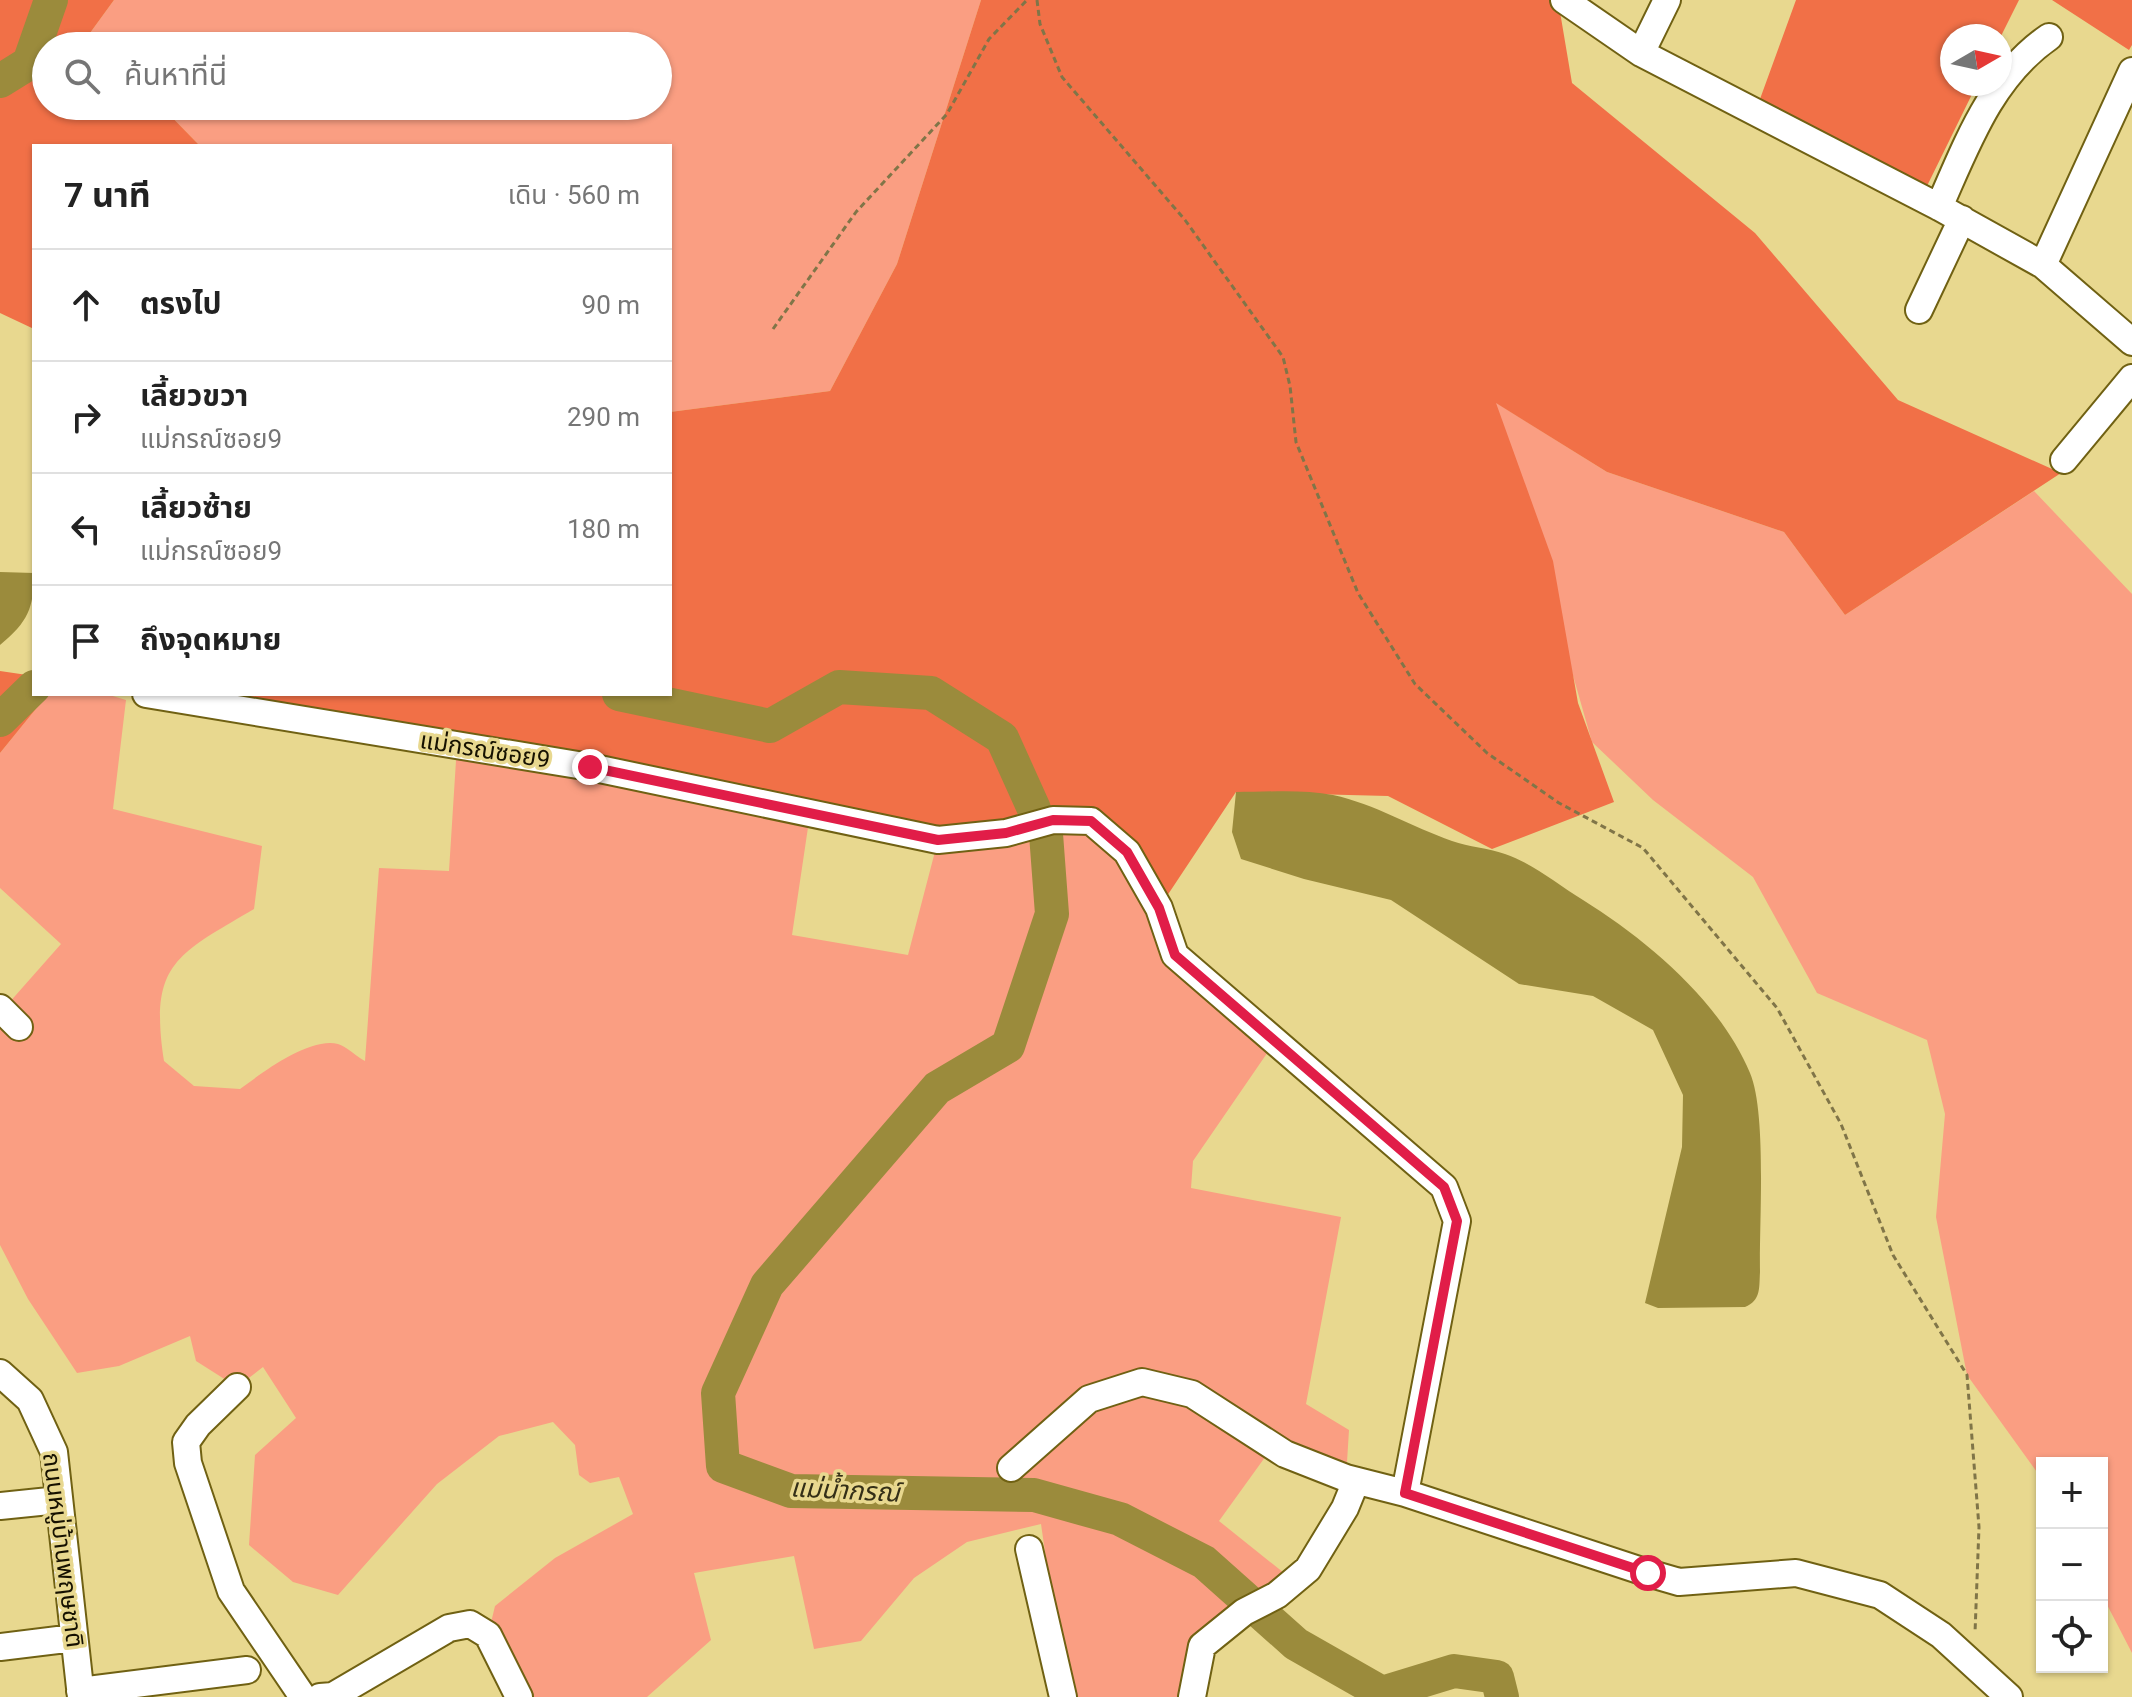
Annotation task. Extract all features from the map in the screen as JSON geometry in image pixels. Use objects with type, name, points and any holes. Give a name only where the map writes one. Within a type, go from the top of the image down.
[{"type":"street","points":[[1564,0],[1641,53],[1950,213],[2043,265],[2132,342]]},
{"type":"street","points":[[1641,53],[1667,0]]},
{"type":"street","points":[[1919,310],[1977,123],[2019,59],[2049,37]]},
{"type":"street","points":[[2043,265],[2132,71]]},
{"type":"street","points":[[2064,460],[2132,378]]},
{"type":"street","name":"แม่กรณ์ซอย9","points":[[158,696],[590,767],[938,840],[1006,833],[1053,820],[1091,821],[1127,852],[1159,908],[1175,955],[1444,1187],[1457,1221],[1405,1493]]},
{"type":"street","points":[[0,1008],[19,1027]]},
{"type":"street","name":"ถนนหมู่บ้านพฤษชาติ","points":[[0,1373],[30,1400],[54,1452],[81,1694]]},
{"type":"street","points":[[1011,1468],[1089,1399],[1142,1382],[1192,1394],[1285,1454],[1356,1481],[1405,1493],[1679,1582],[1796,1573],[1880,1595],[1941,1635],[1979,1680],[2009,1697]]},
{"type":"street","points":[[237,1387],[198,1425],[186,1442],[188,1463],[231,1591],[303,1697]]},
{"type":"street","points":[[1192,1697],[1202,1646],[1308,1569],[1345,1508],[1356,1481]]},
{"type":"street","points":[[0,1506],[59,1500]]},
{"type":"street","points":[[1029,1549],[1063,1697]]},
{"type":"street","points":[[320,1697],[333,1696],[449,1628],[470,1624],[488,1635],[519,1697]]},
{"type":"street","points":[[0,1647],[74,1638]]},
{"type":"street","points":[[81,1694],[247,1670]]},
{"type":"path","points":[[773,329],[856,212],[947,114],[989,39],[1027,0]]},
{"type":"path","points":[[1037,0],[1040,24],[1062,77],[1185,220],[1283,357],[1290,386],[1296,442],[1358,593],[1415,684],[1487,753],[1559,803],[1643,848],[1777,1008],[1841,1124],[1893,1255],[1967,1375],[1979,1527],[1979,1680]]},
{"type":"shaded area","points":[[0,0],[114,0],[91,32],[32,32],[32,120],[175,120],[198,144],[32,144],[32,328],[0,313]]},
{"type":"shaded area","points":[[114,0],[981,0],[897,264],[830,391],[672,412],[672,144],[198,144],[175,120],[672,120],[672,32],[91,32]]},
{"type":"shaded area","points":[[981,0],[1558,0],[1572,83],[1755,233],[1898,400],[2061,473],[1845,615],[1784,532],[1607,472],[1496,403],[1553,561],[1578,703],[1614,802],[1492,849],[1388,796],[1236,792],[1159,908],[1091,821],[938,840],[215,696],[672,696],[672,412],[830,391],[897,264]]},
{"type":"shaded area","points":[[1796,0],[2019,0],[2007,24],[1940,24],[1940,96],[1971,96],[1927,186],[1760,99]]},
{"type":"shaded area","points":[[2052,0],[2132,0],[2132,45],[2129,50]]},
{"type":"shaded area","points":[[1495,402],[1607,472],[1784,532],[1845,615],[2034,491],[2132,594],[2132,1653],[2108,1607],[2108,1457],[2036,1457],[2036,1471],[1967,1375],[1936,1217],[1945,1114],[1927,1040],[1817,993],[1753,877],[1653,800],[1592,742]]},
{"type":"shaded area","points":[[0,572],[32,573],[32,600],[28,614],[0,645]]},
{"type":"shaded area","points":[[0,671],[32,676],[32,696],[46,696],[0,753]]},
{"type":"shaded area","points":[[46,696],[113,696],[126,700],[113,809],[262,846],[254,909],[187,952],[165,982],[161,1003],[164,1061],[194,1086],[240,1089],[286,1058],[326,1043],[341,1045],[365,1061],[379,868],[449,871],[457,745],[810,814],[792,935],[908,955],[938,840],[1091,821],[1127,852],[1175,955],[1274,1043],[1193,1161],[1191,1188],[1341,1217],[1306,1404],[1349,1430],[1346,1478],[1273,1446],[1219,1521],[1294,1581],[1220,1625],[1191,1697],[1066,1697],[1041,1524],[967,1542],[914,1578],[861,1641],[814,1649],[794,1556],[694,1573],[711,1640],[647,1697],[519,1697],[488,1635],[495,1606],[555,1558],[633,1514],[619,1477],[590,1483],[579,1475],[575,1445],[553,1422],[499,1436],[437,1484],[338,1595],[293,1582],[249,1545],[255,1455],[296,1418],[263,1367],[237,1387],[196,1361],[190,1336],[119,1366],[77,1373],[28,1299],[0,1245],[0,1013],[61,944],[0,888],[0,753]]},
{"type":"shaded area","points":[[1297,791],[1333,795],[1364,804],[1452,841],[1516,858],[1607,916],[1679,974],[1701,997],[1737,1047],[1755,1091],[1759,1114],[1761,1198],[1759,1284],[1754,1301],[1745,1307],[1658,1308],[1645,1303],[1682,1147],[1683,1095],[1653,1030],[1593,996],[1519,984],[1391,900],[1304,879],[1241,859],[1232,832],[1236,792]]},
{"type":"waterway","name":"แม่น้ำกรณ์","points":[[40,32],[51,0]]},
{"type":"waterway","name":"แม่น้ำกรณ์","points":[[0,81],[29,63],[32,54]]},
{"type":"waterway","name":"แม่น้ำกรณ์","points":[[628,696],[770,726],[839,687],[931,693],[1002,738],[1034,809]]},
{"type":"waterway","name":"แม่น้ำกรณ์","points":[[0,720],[32,689]]},
{"type":"waterway","name":"แม่น้ำกรณ์","points":[[1046,834],[1052,914],[1008,1046],[937,1088],[767,1285],[718,1393],[723,1466],[791,1491],[1034,1495],[1120,1519],[1204,1562],[1296,1644],[1382,1693],[1454,1671],[1497,1677],[1502,1697]]},
{"type":"route","points":[[590,767],[938,840],[1006,833],[1053,820],[1091,821],[1127,852],[1159,908],[1175,955],[1280,1049],[1444,1187],[1457,1221],[1405,1493],[1648,1573]]}]
